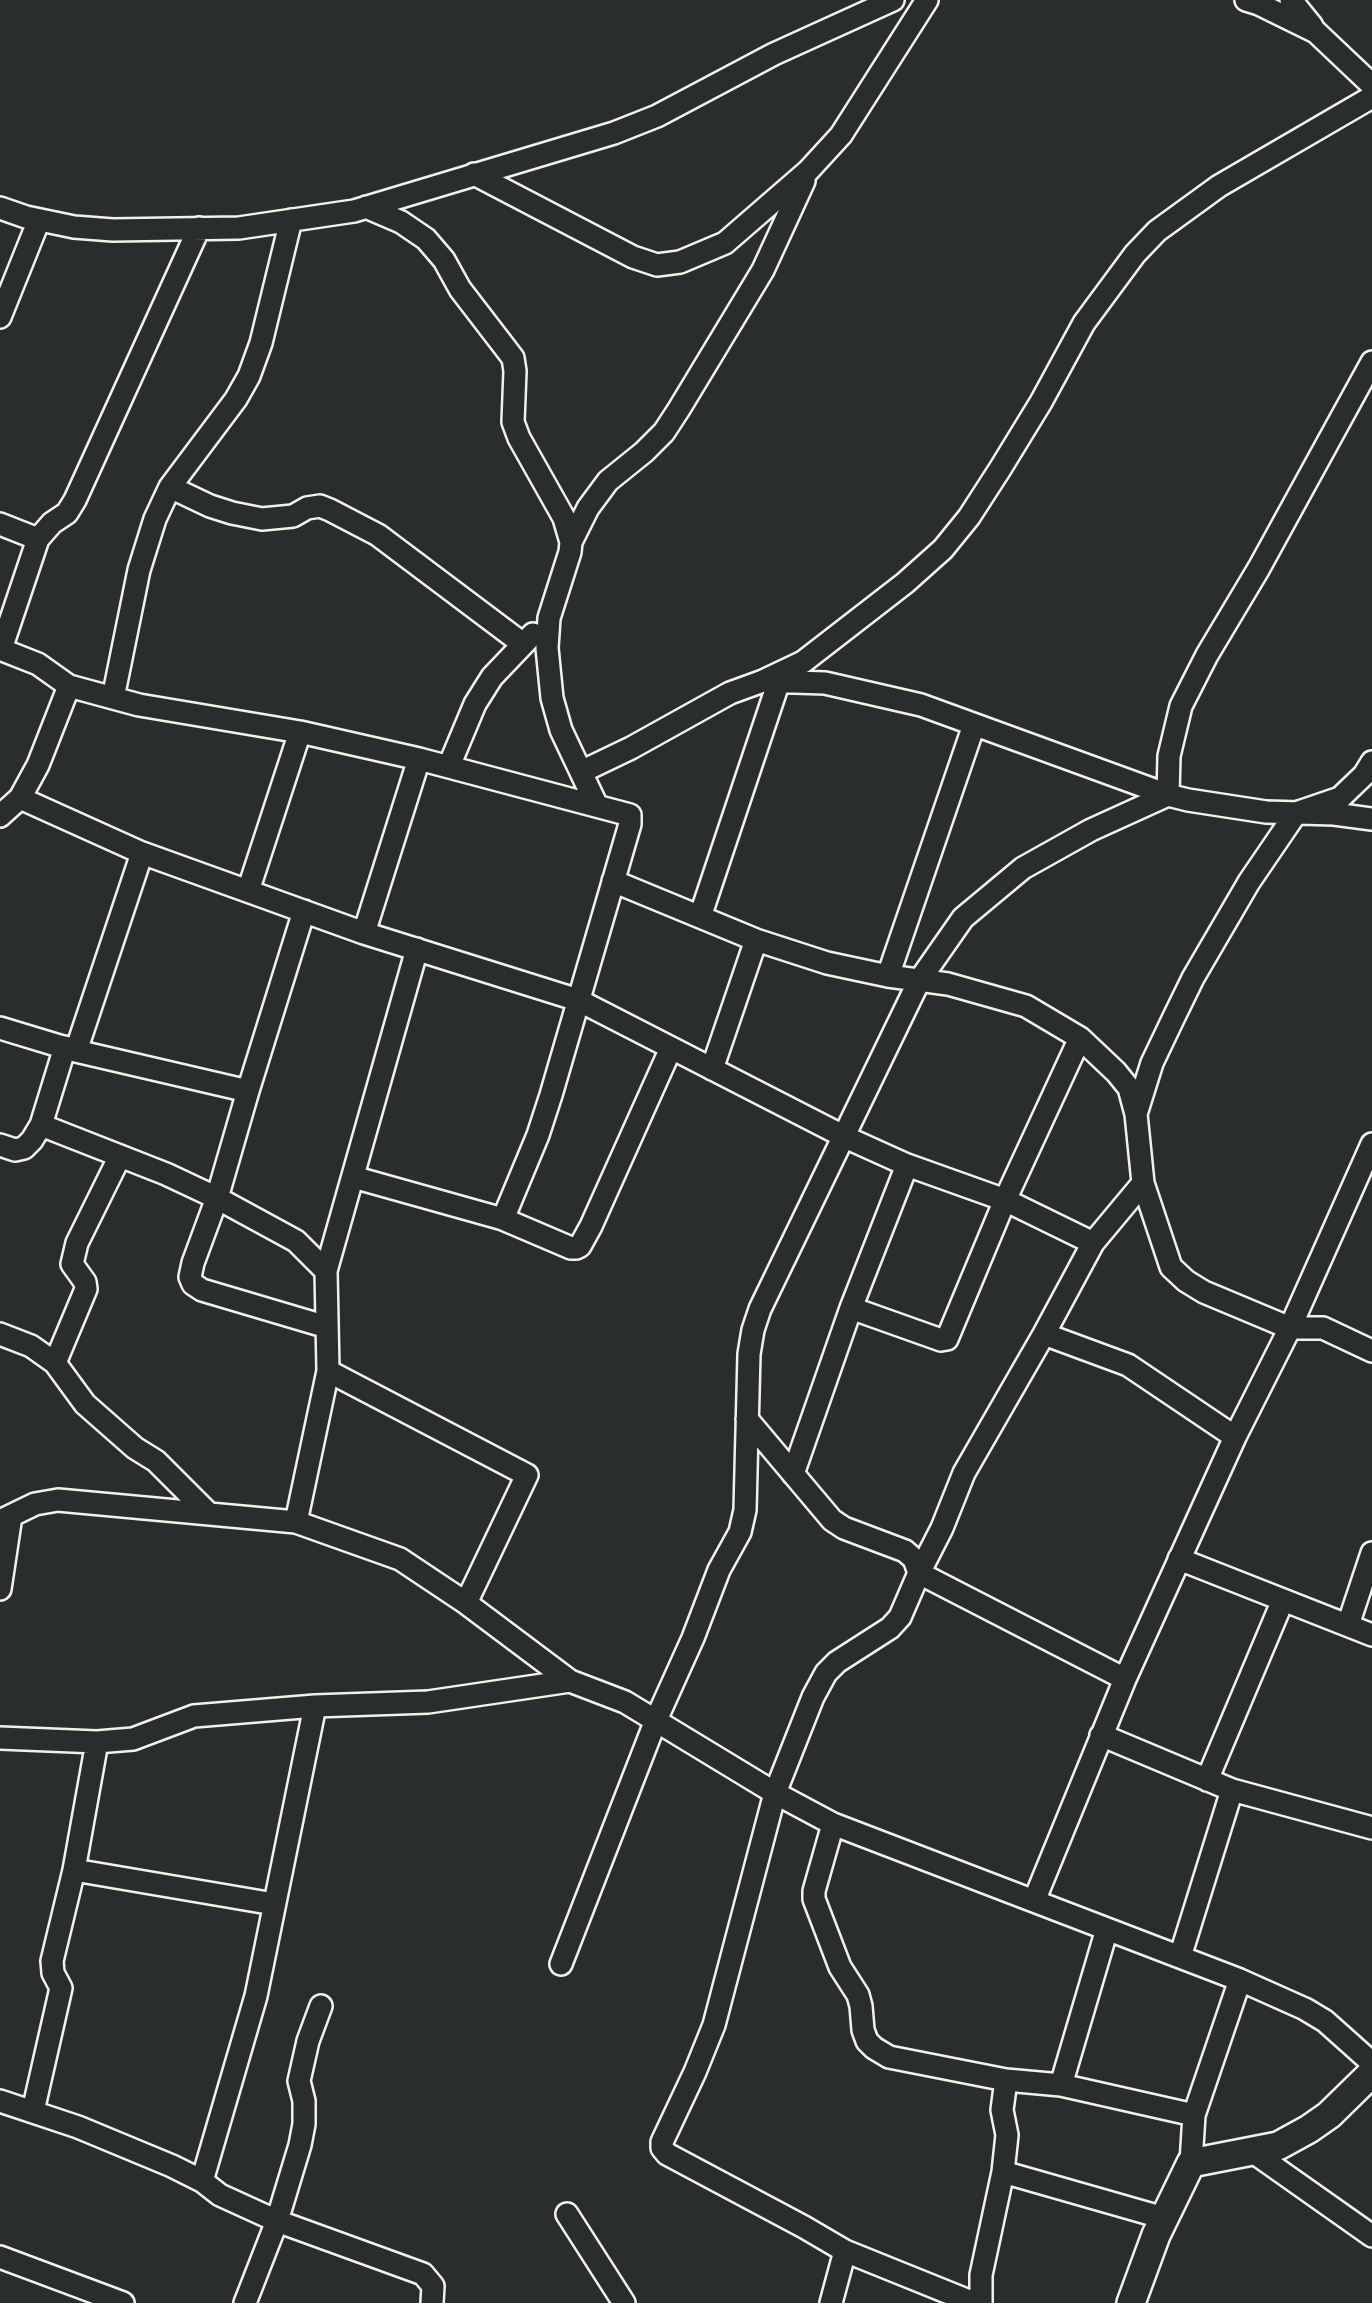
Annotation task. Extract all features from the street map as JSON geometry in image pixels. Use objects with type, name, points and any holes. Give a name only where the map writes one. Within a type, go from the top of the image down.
[{"type":"street","points":[[0,208],[39,220],[74,227],[113,230],[239,228],[366,207],[614,133],[657,117],[774,54],[893,0]]},
{"type":"street","points":[[474,174],[633,257],[657,264],[680,262],[725,243],[808,171],[841,135],[927,0]]},
{"type":"street","points":[[1246,0],[1316,32]]},
{"type":"street","points":[[1291,0],[1316,32],[1372,85]]},
{"type":"street","points":[[580,771],[631,747],[730,693],[771,681],[803,662],[887,597],[943,549],[969,517],[1041,402],[1084,323],[1135,254],[1157,231],[1219,186],[1372,97]]},
{"type":"street","points":[[597,806],[561,730],[552,698],[547,648],[549,618],[570,552],[571,542],[588,508],[608,481],[657,438],[679,409],[763,270],[808,171]]},
{"type":"street","points":[[366,207],[401,222],[426,240],[444,260],[460,289],[513,358],[515,371],[513,422],[519,438],[564,518],[571,542]]},
{"type":"street","points":[[0,317],[39,220]]},
{"type":"street","points":[[113,698],[140,570],[155,519],[170,487],[236,399],[249,376],[261,343],[291,220]]},
{"type":"street","points":[[199,228],[75,500],[67,513],[52,523],[38,539],[0,649],[38,664],[69,686],[139,705],[300,732],[449,766],[630,815],[613,882],[538,1135],[503,1219]]},
{"type":"street","points":[[1168,795],[1169,756],[1181,706],[1207,655],[1259,568],[1372,362]]},
{"type":"street","points":[[170,487],[210,506],[262,519],[293,516],[307,508],[320,506],[330,510],[378,535],[523,644]]},
{"type":"street","points":[[0,524],[38,539]]},
{"type":"street","points":[[449,766],[475,704],[492,677],[549,618]]},
{"type":"street","points":[[771,681],[825,683],[921,705],[1168,795],[1188,800],[1266,812],[1372,819]]},
{"type":"street","points":[[700,917],[771,681]]},
{"type":"street","points":[[0,816],[20,798],[38,765],[69,686]]},
{"type":"street","points":[[888,976],[974,725]]},
{"type":"street","points":[[248,891],[300,732]]},
{"type":"street","points":[[363,933],[419,759]]},
{"type":"street","points":[[1136,1113],[1152,1064],[1193,978],[1249,882],[1296,813],[1340,798],[1364,775],[1372,762]]},
{"type":"street","points":[[561,1964],[656,1720],[693,1638],[719,1570],[740,1532],[745,1510],[749,1354],[753,1330],[760,1309],[919,981],[963,918],[1023,868],[1091,830],[1168,795]]},
{"type":"street","points":[[20,798],[142,853],[363,933],[578,1000],[845,1137],[907,1165],[1005,1200],[1093,1243]]},
{"type":"street","points":[[0,1145],[15,1150],[24,1148],[32,1140],[40,1125],[142,853]]},
{"type":"street","points":[[613,882],[756,940],[826,963],[888,976],[948,984],[1026,1006],[1080,1038],[1116,1072],[1129,1088],[1136,1113],[1143,1183],[1171,1267],[1186,1281],[1204,1292],[1290,1328],[1323,1328],[1372,1351]]},
{"type":"street","points":[[304,911],[217,1198],[190,1277],[193,1284],[202,1290],[327,1327]]},
{"type":"street","points":[[712,1068],[756,940]]},
{"type":"street","points":[[296,1522],[328,1371],[326,1271],[417,949]]},
{"type":"street","points":[[0,1028],[70,1049],[248,1091]]},
{"type":"street","points":[[851,1308],[941,1340],[947,1339],[1005,1200],[1080,1038]]},
{"type":"street","points":[[353,1177],[503,1219],[571,1248],[580,1246],[671,1048]]},
{"type":"street","points":[[40,1125],[120,1156],[217,1198],[296,1241],[326,1271]]},
{"type":"street","points":[[1034,1901],[1125,1679],[1235,1437],[1290,1328],[1372,1144]]},
{"type":"street","points":[[55,1363],[86,1289],[85,1282],[72,1264],[74,1250],[120,1156]]},
{"type":"street","points":[[793,1474],[851,1308],[907,1165]]},
{"type":"street","points":[[974,2303],[845,2251],[667,2154],[662,2148],[662,2142],[714,2025],[775,1792],[813,1696],[826,1674],[837,1662],[890,1628],[900,1617],[942,1528],[964,1473],[1093,1243],[1143,1183]]},
{"type":"street","points":[[0,1334],[31,1346],[55,1363],[85,1404],[135,1448],[156,1461],[209,1514]]},
{"type":"street","points":[[1044,1334],[1128,1365],[1235,1437]]},
{"type":"street","points":[[328,1371],[527,1475],[466,1603]]},
{"type":"street","points":[[747,1419],[832,1520],[844,1528],[905,1551],[914,1559],[919,1573],[1125,1679]]},
{"type":"street","points":[[0,1589],[5,1518],[35,1504],[58,1500],[296,1522],[400,1559],[466,1603],[570,1681],[625,1702],[833,1824],[1240,1980],[1305,2009],[1325,2021],[1372,2062]]},
{"type":"street","points":[[1348,1625],[1372,1553]]},
{"type":"street","points":[[1179,1559],[1372,1635]]},
{"type":"street","points":[[1207,1780],[1283,1600]]},
{"type":"street","points":[[0,1738],[97,1742],[133,1739],[194,1716],[315,1706],[428,1702],[570,1681]]},
{"type":"street","points":[[202,2181],[256,1996],[315,1706]]},
{"type":"street","points":[[1101,1735],[1232,1790],[1372,1828]]},
{"type":"street","points":[[33,2111],[61,1988],[53,1973],[52,1961],[74,1870],[97,1742]]},
{"type":"street","points":[[1180,1957],[1232,1790]]},
{"type":"street","points":[[833,1824],[814,1891],[814,1899],[840,1967],[858,1995],[863,2030],[867,2041],[889,2057],[1006,2080],[1061,2085],[1194,2115]]},
{"type":"street","points":[[74,1870],[274,1904]]},
{"type":"street","points":[[1061,2085],[1107,1929]]},
{"type":"street","points":[[1131,2303],[1164,2218],[1191,2163],[1194,2115],[1240,1980]]},
{"type":"street","points":[[245,2303],[277,2221],[303,2134],[304,2101],[299,2081],[308,2041],[321,2006]]},
{"type":"street","points":[[1191,2163],[1278,2146],[1329,2115],[1372,2073]]},
{"type":"street","points":[[981,2303],[981,2275],[1003,2172],[1007,2135],[1002,2110],[1006,2080]]},
{"type":"street","points":[[0,2101],[78,2127],[202,2181],[220,2195],[277,2221],[423,2274],[433,2286],[432,2303]]},
{"type":"street","points":[[1252,2152],[1372,2236]]},
{"type":"street","points":[[1003,2172],[1164,2218]]},
{"type":"street","points":[[567,2214],[624,2303]]},
{"type":"street","points":[[831,2303],[845,2251]]},
{"type":"street","points":[[0,2257],[123,2303]]}]
